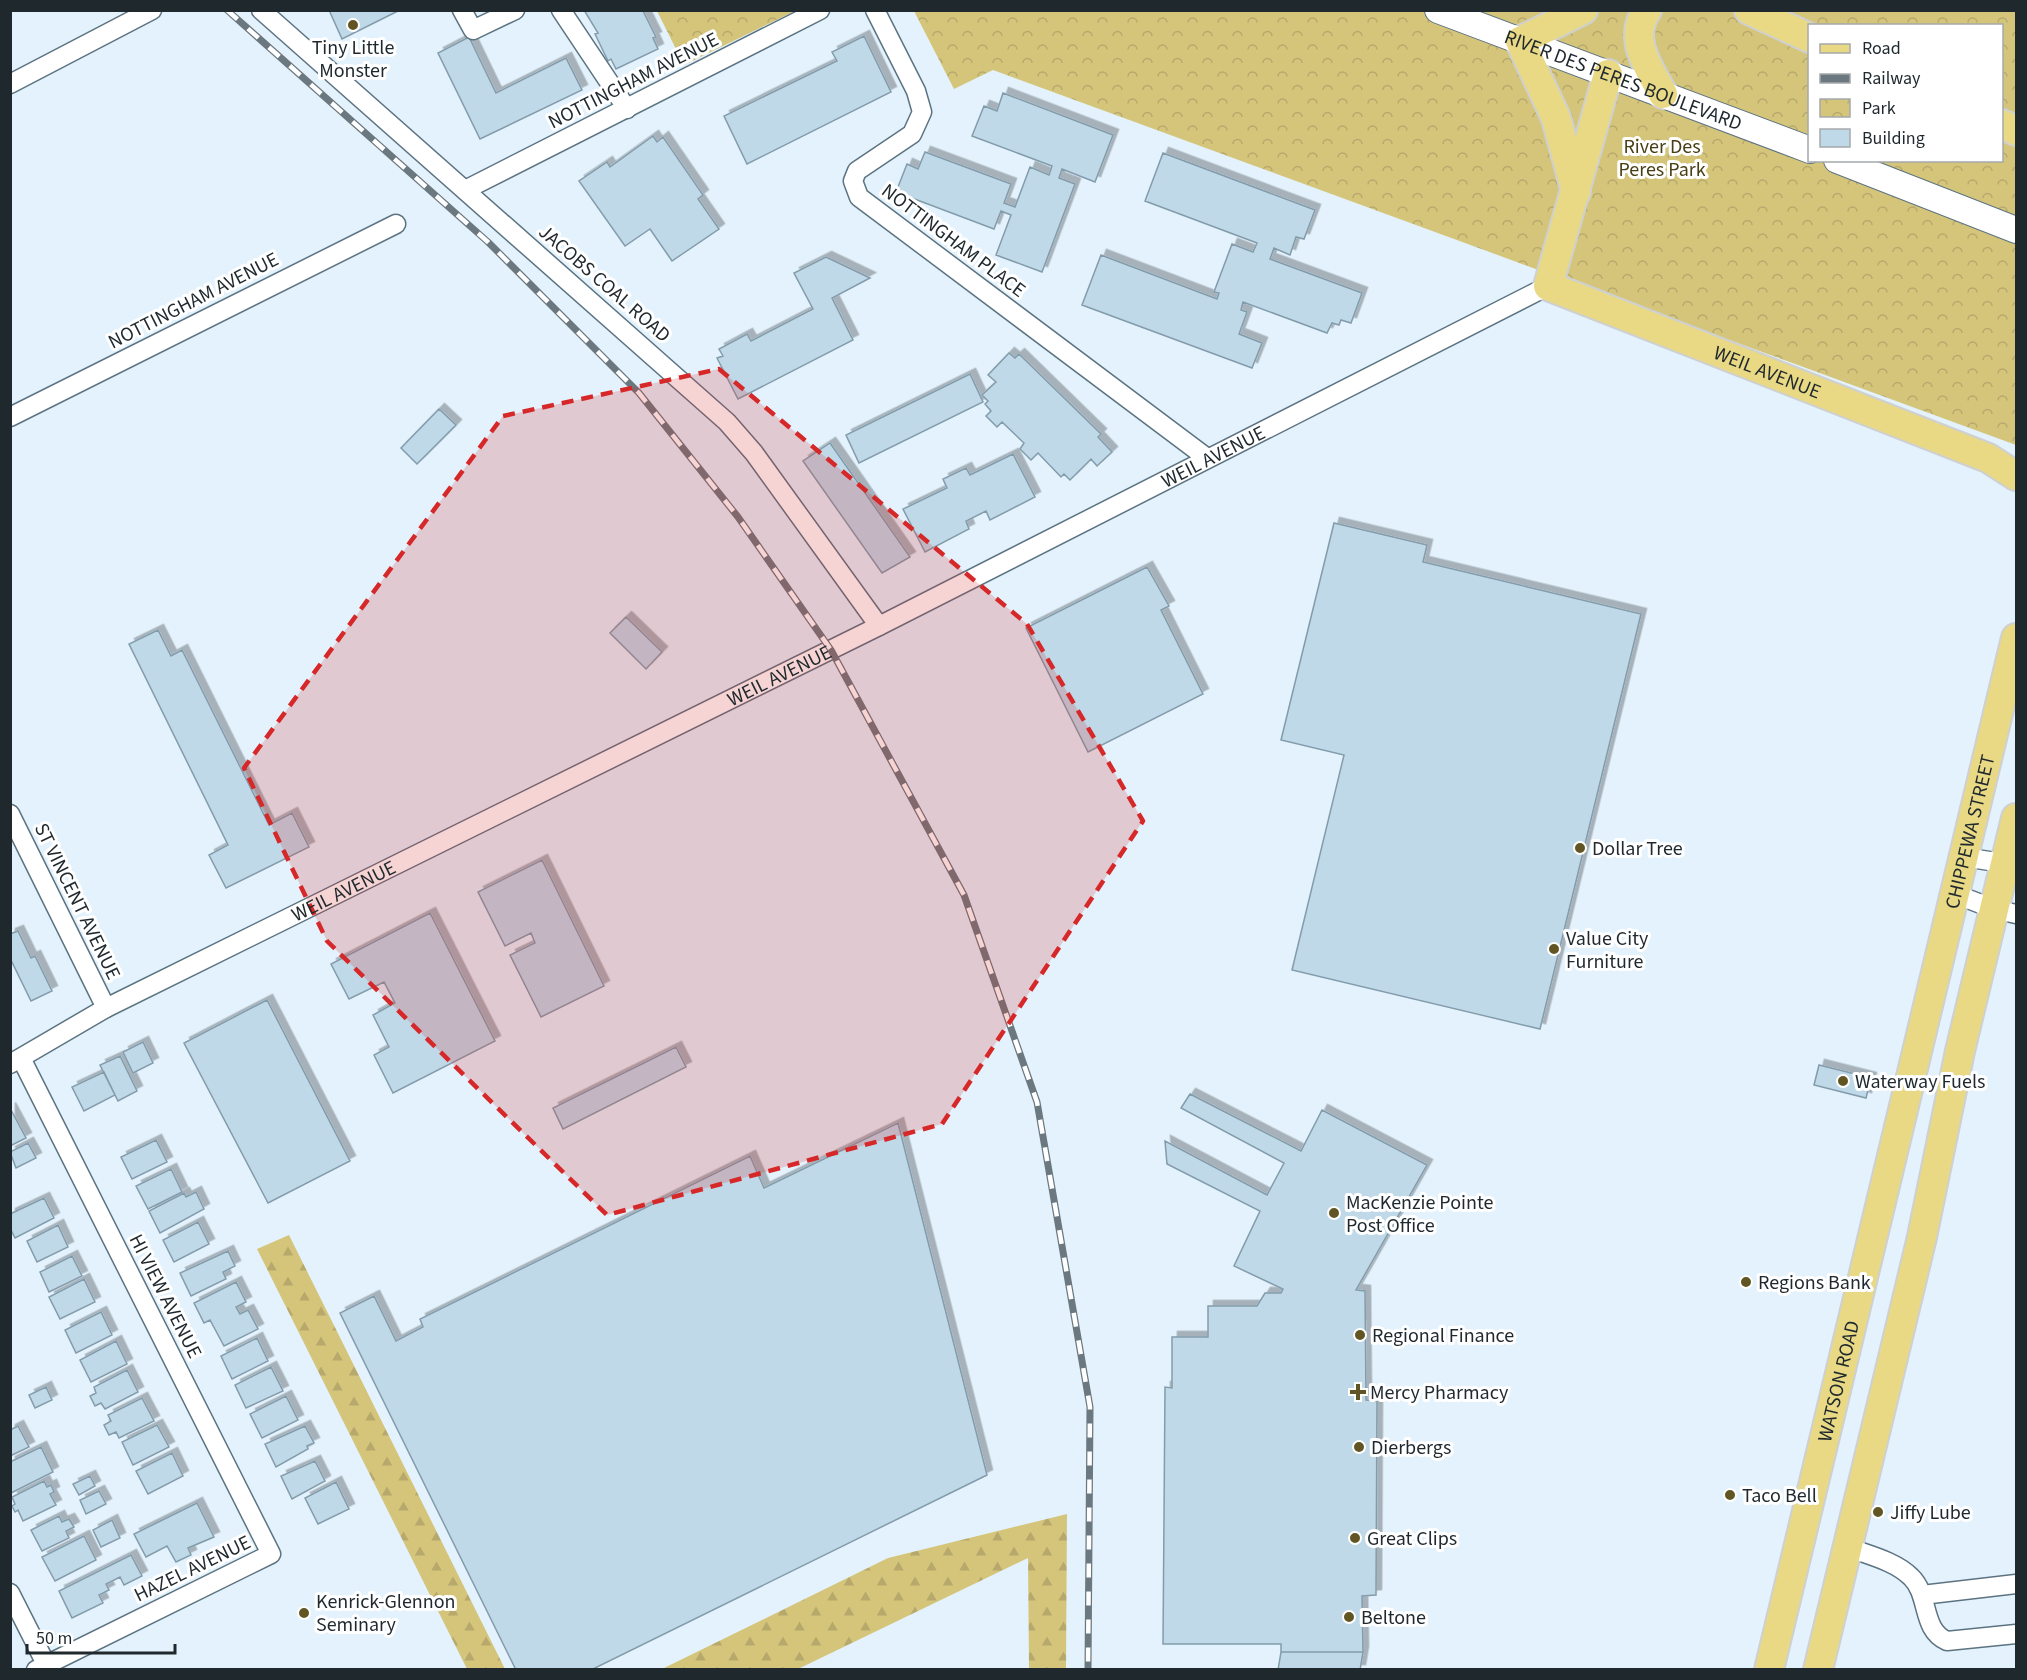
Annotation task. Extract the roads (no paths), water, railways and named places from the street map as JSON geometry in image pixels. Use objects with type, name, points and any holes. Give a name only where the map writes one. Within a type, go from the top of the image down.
[{"type":"main road","name":"RIVER DES PERES BOULEVARD","points":[[1438,10],[1808,150]]},
{"type":"main road","points":[[1576,192],[1556,118],[1520,41],[1583,10]]},
{"type":"main road","points":[[1647,10],[1637,33],[1641,53],[1663,94]]},
{"type":"main road","points":[[1749,10],[1808,38]]},
{"type":"main road","points":[[1548,286],[1608,74]]},
{"type":"main road","points":[[1842,162],[2016,230]]},
{"type":"main road","name":"WEIL AVENUE","points":[[1548,286],[1988,458],[2016,476]]},
{"type":"main road","points":[[1988,458],[2016,455]]},
{"type":"main road","name":"CHIPPEWA STREET","points":[[1923,1024],[2016,638]]},
{"type":"main road","points":[[1824,1663],[1847,1547],[1933,1187],[1960,1051],[2005,912],[2016,818]]},
{"type":"main road","name":"WATSON ROAD","points":[[1767,1665],[1923,1024]]},
{"type":"street","points":[[10,84],[152,10]]},
{"type":"street","name":"JACOBS COAL ROAD","points":[[261,10],[727,422],[754,453],[879,626]]},
{"type":"street","points":[[462,10],[473,30],[515,10]]},
{"type":"street","points":[[561,10],[627,109]]},
{"type":"street","name":"NOTTINGHAM AVENUE","points":[[465,190],[820,10]]},
{"type":"street","name":"NOTTINGHAM PLACE","points":[[875,10],[916,92],[922,112],[912,134],[857,171],[853,181],[859,197],[1206,458]]},
{"type":"street","name":"NOTTINGHAM AVENUE","points":[[10,417],[396,224]]},
{"type":"street","name":"WEIL AVENUE","points":[[16,1061],[106,1008],[879,626],[1548,286]]},
{"type":"street","name":"ST VINCENT AVENUE","points":[[10,814],[106,1008]]},
{"type":"street","points":[[1964,857],[2011,865]]},
{"type":"street","points":[[1955,894],[2005,912]]},
{"type":"street","name":"HI VIEW AVENUE","points":[[16,1061],[271,1554]]},
{"type":"street","points":[[1847,1547],[1891,1564],[1912,1578],[1922,1595],[1932,1628],[1938,1637],[1947,1641],[2016,1634]]},
{"type":"street","name":"HAZEL AVENUE","points":[[43,1668],[271,1554]]},
{"type":"street","points":[[1922,1595],[2016,1584]]},
{"type":"street","points":[[10,1593],[43,1668]]},
{"type":"railway","points":[[227,10],[488,242],[639,393],[738,517],[831,650],[964,895],[1037,1102],[1090,1407],[1088,1670]]},
{"type":"place","name":"Tiny Little Monster","points":[[353,25]]},
{"type":"place","name":"Dollar Tree","points":[[1580,848]]},
{"type":"place","name":"Value City Furniture","points":[[1554,949]]},
{"type":"place","name":"Waterway Fuels","points":[[1843,1081]]},
{"type":"place","name":"MacKenzie Pointe Post Office","points":[[1334,1213]]},
{"type":"place","name":"Regions Bank","points":[[1746,1282]]},
{"type":"place","name":"Regional Finance","points":[[1360,1335]]},
{"type":"place","name":"Mercy Pharmacy","points":[[1358,1392]]},
{"type":"place","name":"Dierbergs","points":[[1359,1447]]},
{"type":"place","name":"Taco Bell","points":[[1730,1495]]},
{"type":"place","name":"Jiffy Lube","points":[[1878,1512]]},
{"type":"place","name":"Great Clips","points":[[1355,1538]]},
{"type":"place","name":"Kenrick-Glennon Seminary","points":[[304,1613]]},
{"type":"place","name":"Beltone","points":[[1349,1617]]},
{"type":"park label","name":"River Des Peres Park","points":[[1662,158]]}]
